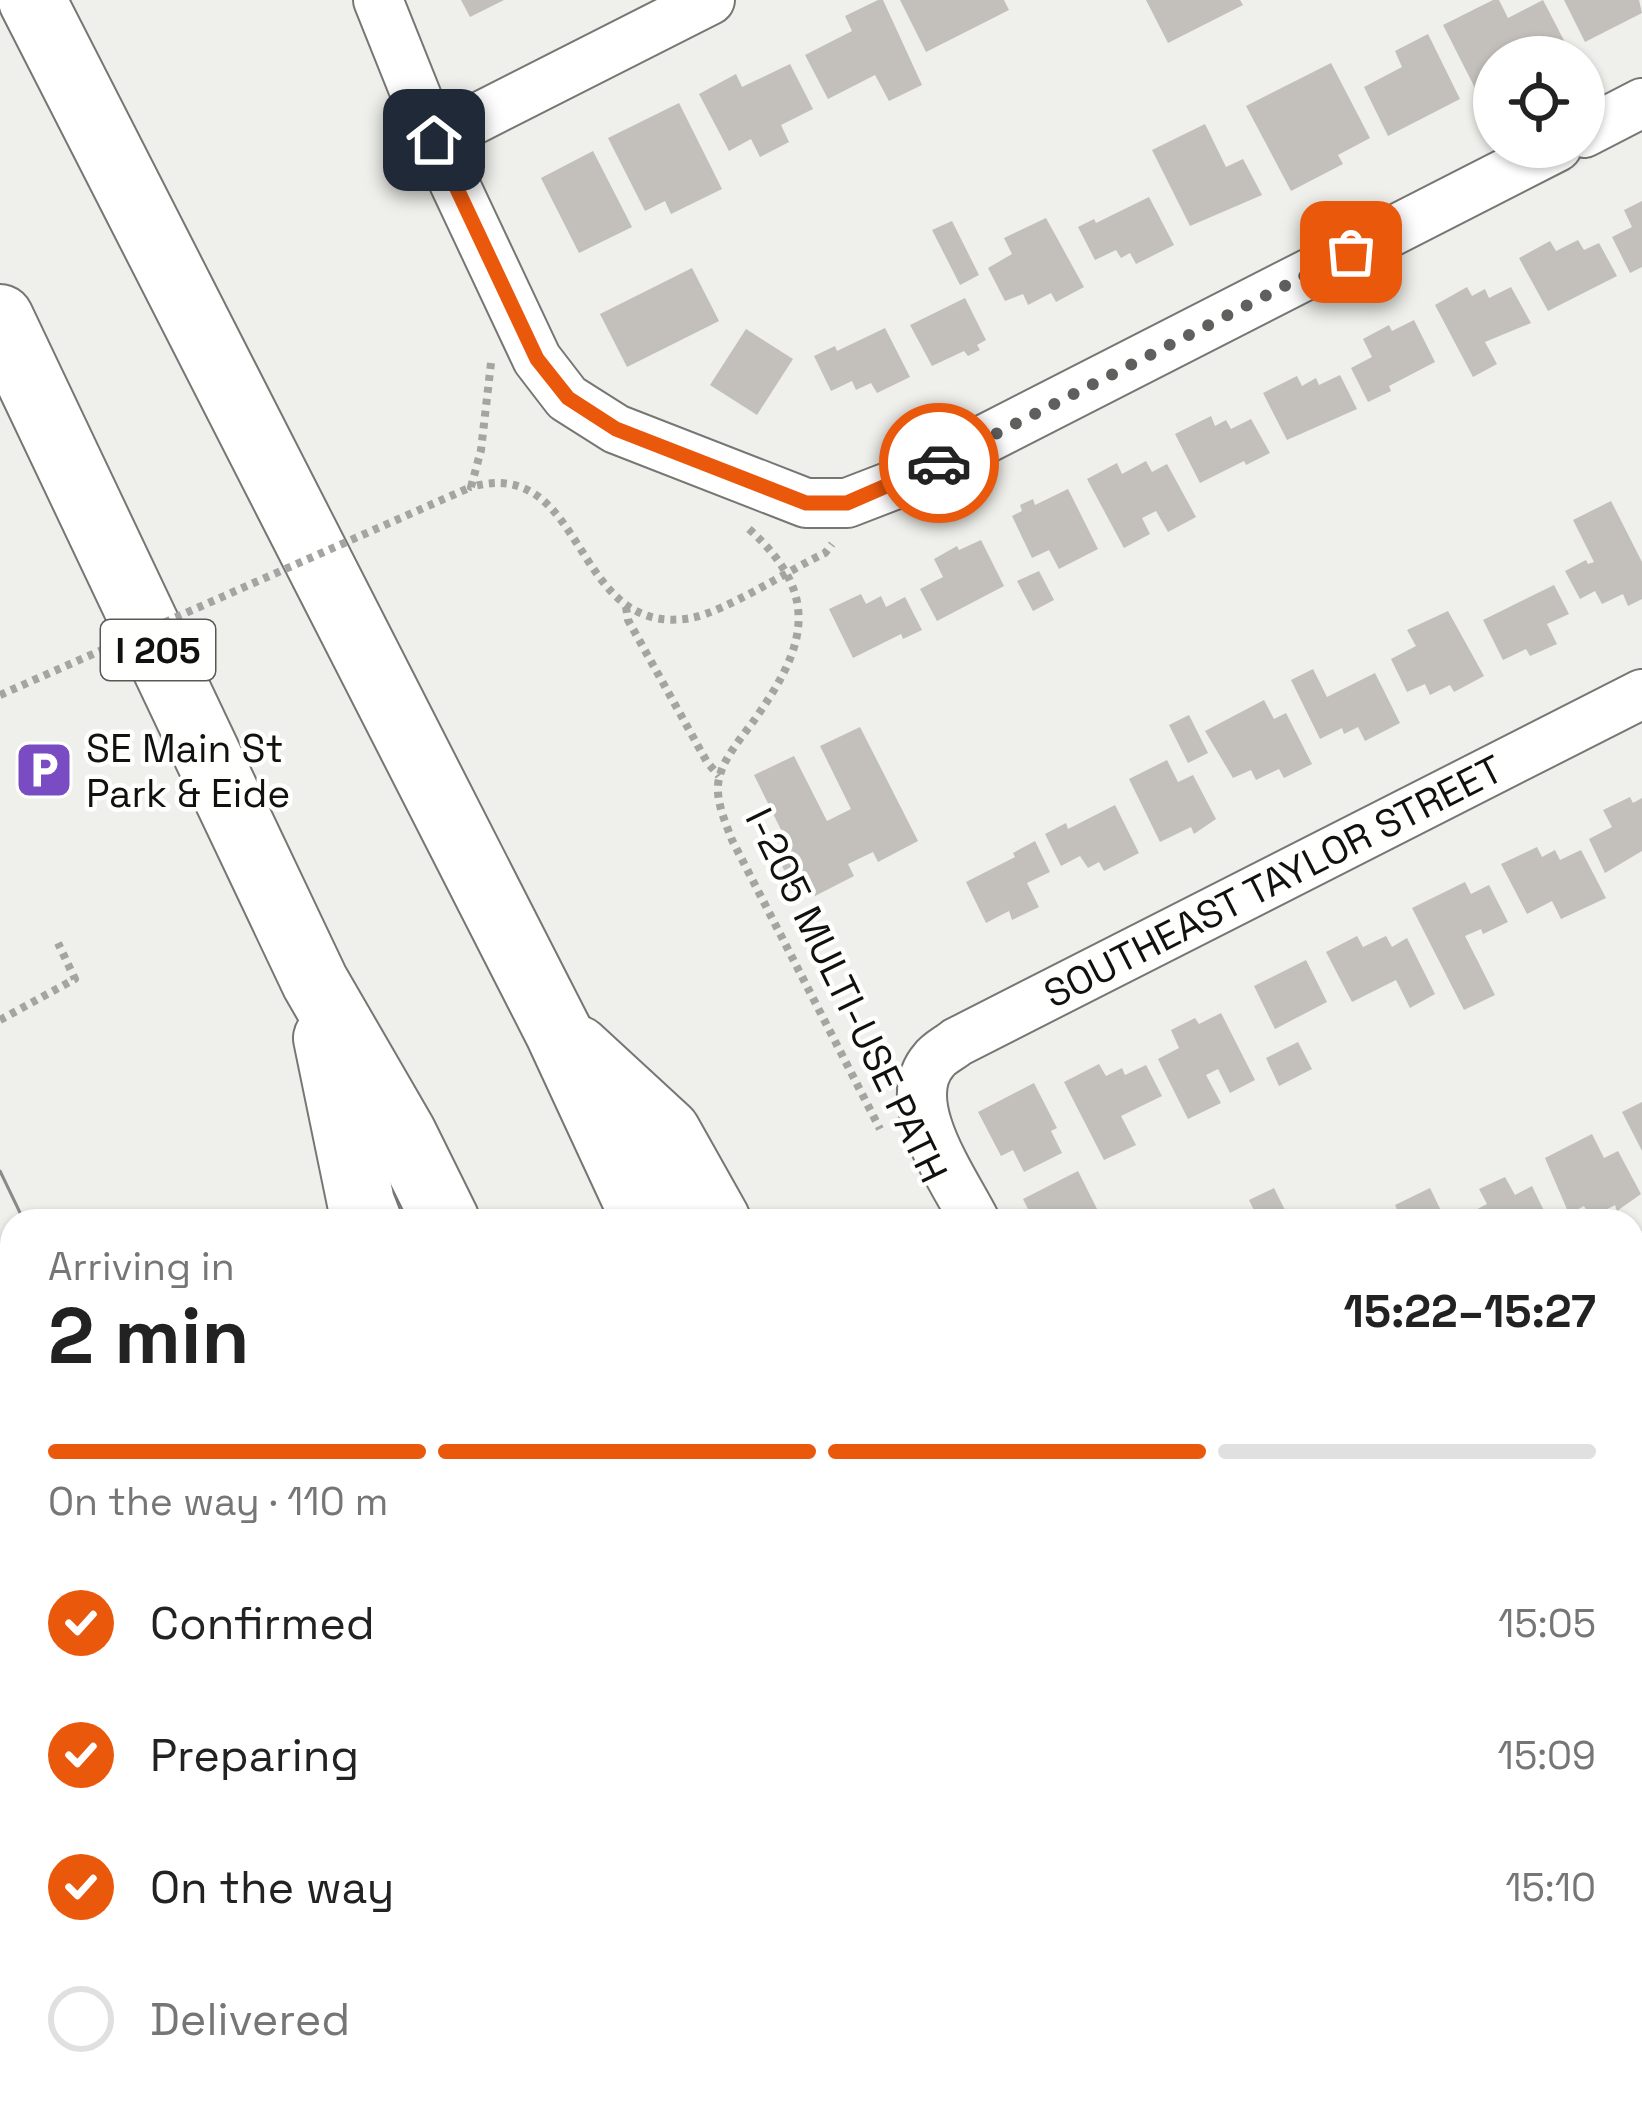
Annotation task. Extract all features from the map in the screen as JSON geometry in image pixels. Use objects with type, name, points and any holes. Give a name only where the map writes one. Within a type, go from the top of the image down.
[{"type":"main road","points":[[32,0],[558,1031],[640,1209]]},
{"type":"main road","name":"I 205","points":[[0,318],[315,982],[403,1134],[440,1209]]},
{"type":"main road","points":[[315,982],[363,1209]]},
{"type":"main road","points":[[558,1031],[667,1132],[710,1209]]},
{"type":"street","points":[[378,0],[434,140],[537,359],[568,398],[616,429],[806,503],[847,503],[899,483],[1516,168]]},
{"type":"street","points":[[434,140],[710,0]]},
{"type":"street","points":[[1605,122],[1642,104]]},
{"type":"street","name":"SOUTHEAST TAYLOR STREET","points":[[970,1209],[926,1126],[920,1105],[932,1062],[957,1042],[1642,694]]},
{"type":"path","points":[[471,488],[481,450],[493,350],[502,365]]},
{"type":"path","points":[[0,694],[471,488],[500,483],[544,501],[571,531],[606,589],[626,607],[655,617],[692,617],[783,573]]},
{"type":"path","name":"I-205 MULTI-USE PATH","points":[[737,520],[757,537],[783,573],[797,603],[799,640],[785,676],[719,776],[722,812],[884,1137]]},
{"type":"path","points":[[626,607],[628,620],[706,762],[719,776]]},
{"type":"path","points":[[0,1020],[75,979],[58,943]]},
{"type":"building","points":[[461,0],[504,0],[470,17]]},
{"type":"building","points":[[883,0],[922,85],[889,101],[875,75],[828,99],[805,55],[852,31],[845,16]]},
{"type":"building","points":[[900,0],[1004,0],[1009,10],[926,52]]},
{"type":"building","points":[[1146,0],[1240,0],[1243,5],[1168,43]]},
{"type":"building","points":[[1493,0],[1499,0],[1508,18],[1543,0],[1562,36],[1473,36],[1473,84],[1443,25]]},
{"type":"building","points":[[1564,0],[1639,0],[1642,13],[1597,36],[1582,36]]},
{"type":"building","points":[[1428,34],[1460,99],[1388,136],[1364,87],[1402,67],[1395,51]]},
{"type":"building","points":[[1331,63],[1370,138],[1338,155],[1343,164],[1291,191],[1246,106]]},
{"type":"building","points":[[790,64],[813,109],[781,125],[789,142],[760,157],[751,139],[729,151],[699,94],[736,74],[742,87]]},
{"type":"building","points":[[679,103],[722,189],[671,214],[665,201],[645,211],[608,138]]},
{"type":"building","points":[[1205,124],[1226,167],[1243,159],[1262,195],[1190,226],[1152,150]]},
{"type":"building","points":[[593,151],[632,227],[579,253],[541,178]]},
{"type":"building","points":[[1149,197],[1174,245],[1136,264],[1130,253],[1121,258],[1116,250],[1095,260],[1078,227]]},
{"type":"building","points":[[1642,201],[1642,267],[1630,273],[1612,237],[1632,227],[1624,210]]},
{"type":"building","points":[[1046,218],[1084,287],[1056,302],[1051,293],[1028,305],[1023,294],[1005,301],[988,268],[1012,254],[1004,238]]},
{"type":"building","points":[[952,221],[979,275],[960,285],[932,230]]},
{"type":"building","points":[[1578,240],[1584,250],[1599,243],[1617,276],[1548,311],[1519,258],[1550,241],[1556,251]]},
{"type":"building","points":[[692,268],[719,321],[627,367],[600,314]]},
{"type":"building","points":[[1467,287],[1472,296],[1485,289],[1489,298],[1511,287],[1531,323],[1485,342],[1497,364],[1473,377],[1435,305]]},
{"type":"building","points":[[965,298],[986,340],[968,356],[964,351],[932,366],[910,325]]},
{"type":"building","points":[[1414,320],[1435,362],[1368,402],[1351,368],[1372,357],[1363,339],[1389,325],[1392,331]]},
{"type":"building","points":[[885,328],[910,377],[877,393],[871,383],[856,390],[852,381],[831,391],[814,356],[835,346],[837,351]]},
{"type":"building","points":[[746,329],[793,359],[757,415],[710,385]]},
{"type":"building","points":[[1340,375],[1357,409],[1287,440],[1263,393],[1297,376],[1302,386],[1316,378],[1319,385]]},
{"type":"building","points":[[1211,416],[1215,426],[1226,420],[1231,429],[1251,419],[1270,453],[1200,483],[1175,434]]},
{"type":"building","points":[[1146,461],[1152,472],[1167,464],[1196,517],[1168,532],[1156,511],[1142,518],[1150,534],[1124,548],[1087,479],[1117,463],[1122,474]]},
{"type":"building","points":[[1068,489],[1098,549],[1059,569],[1049,550],[1032,558],[1012,516],[1022,511],[1020,505],[1033,499],[1035,505]]},
{"type":"building","points":[[1611,501],[1642,562],[1642,599],[1628,606],[1623,594],[1602,604],[1595,591],[1580,599],[1565,571],[1586,560],[1594,562],[1573,520]]},
{"type":"building","points":[[981,540],[1004,586],[937,621],[920,589],[943,577],[934,559]]},
{"type":"building","points":[[1039,571],[1054,600],[1033,611],[1017,581]]},
{"type":"building","points":[[1554,585],[1569,614],[1547,624],[1557,644],[1530,656],[1526,649],[1503,660],[1483,620]]},
{"type":"building","points":[[861,594],[866,604],[881,596],[886,607],[905,597],[922,630],[903,639],[901,634],[853,658],[829,609]]},
{"type":"building","points":[[1448,611],[1484,676],[1454,692],[1450,685],[1430,695],[1425,684],[1407,692],[1391,659],[1416,646],[1407,630]]},
{"type":"building","points":[[1313,669],[1327,697],[1375,673],[1400,723],[1365,741],[1358,727],[1344,734],[1342,728],[1320,739],[1291,680]]},
{"type":"building","points":[[1264,700],[1274,719],[1286,713],[1312,764],[1284,778],[1279,769],[1256,780],[1251,770],[1233,778],[1205,731]]},
{"type":"building","points":[[1189,715],[1208,753],[1188,763],[1169,725]]},
{"type":"building","points":[[860,727],[918,841],[878,862],[873,852],[848,864],[854,876],[815,896],[800,867],[786,874],[775,852],[789,846],[754,775],[794,756],[827,821],[851,809],[820,746]]},
{"type":"building","points":[[1167,760],[1178,782],[1193,775],[1216,819],[1194,834],[1191,827],[1160,842],[1129,779]]},
{"type":"building","points":[[1630,797],[1633,803],[1642,798],[1642,851],[1605,873],[1589,839],[1612,827],[1603,810]]},
{"type":"building","points":[[1115,805],[1139,853],[1104,871],[1099,862],[1088,868],[1080,856],[1061,866],[1045,834],[1066,823],[1068,829]]},
{"type":"building","points":[[1035,841],[1050,872],[1027,883],[1039,907],[1012,920],[1009,911],[986,923],[966,882]]},
{"type":"building","points":[[1537,847],[1542,857],[1555,850],[1560,860],[1581,850],[1606,898],[1561,919],[1552,901],[1527,914],[1501,864]]},
{"type":"building","points":[[1465,882],[1471,894],[1489,885],[1508,922],[1483,934],[1481,929],[1465,936],[1495,995],[1464,1010],[1412,908]]},
{"type":"building","points":[[1357,936],[1363,947],[1386,936],[1392,947],[1407,938],[1435,994],[1410,1008],[1396,980],[1352,1002],[1326,952]]},
{"type":"building","points":[[1306,960],[1327,1002],[1275,1029],[1254,986]]},
{"type":"building","points":[[1221,1013],[1255,1080],[1230,1093],[1218,1069],[1206,1075],[1221,1103],[1188,1119],[1158,1059],[1179,1048],[1171,1030],[1195,1018],[1199,1024]]},
{"type":"building","points":[[1298,1042],[1312,1069],[1279,1086],[1266,1058]]},
{"type":"building","points":[[1099,1064],[1106,1076],[1122,1068],[1125,1075],[1146,1065],[1162,1096],[1121,1116],[1136,1145],[1104,1160],[1064,1082]]},
{"type":"building","points":[[1034,1083],[1057,1128],[1051,1131],[1062,1153],[1024,1172],[1013,1150],[1001,1156],[978,1112]]},
{"type":"building","points":[[1642,1102],[1642,1151],[1622,1112]]},
{"type":"building","points":[[1592,1134],[1604,1158],[1618,1151],[1641,1194],[1620,1209],[1615,1205],[1567,1209],[1545,1158]]},
{"type":"building","points":[[1078,1171],[1097,1209],[1028,1209],[1023,1199]]},
{"type":"building","points":[[1505,1177],[1515,1195],[1532,1186],[1543,1209],[1477,1209],[1487,1204],[1479,1189]]},
{"type":"building","points":[[1274,1188],[1284,1209],[1253,1209],[1249,1200]]},
{"type":"building","points":[[1430,1188],[1440,1209],[1397,1209],[1395,1205]]},
{"type":"tram line","points":[[0,1171],[18,1209]]},
{"type":"way so far","points":[[939,463],[1351,252]]},
{"type":"place","name":"SE Main St Park & Eide","points":[[44,770]]},
{"type":"route","points":[[434,140],[537,359],[568,398],[616,429],[806,503],[847,503],[939,463]]}]
